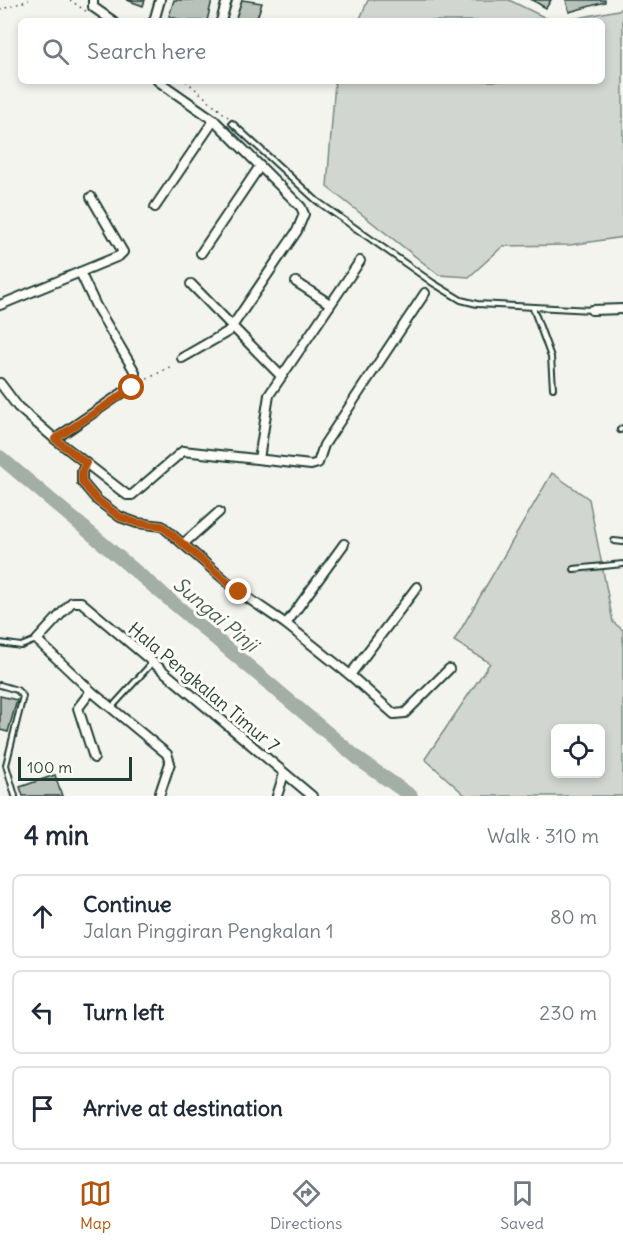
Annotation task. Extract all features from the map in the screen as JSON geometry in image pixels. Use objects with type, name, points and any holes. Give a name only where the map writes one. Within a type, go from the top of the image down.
[{"type":"street","points":[[93,0],[93,7],[109,18]]},
{"type":"street","points":[[155,18],[160,0]]},
{"type":"street","points":[[222,18],[227,0]]},
{"type":"street","points":[[162,84],[213,120],[301,207],[304,214],[297,231],[232,326],[182,358]]},
{"type":"street","points":[[154,207],[213,120]]},
{"type":"street","points":[[201,253],[260,166]]},
{"type":"street","points":[[0,305],[119,256],[123,252],[91,197]]},
{"type":"street","points":[[260,459],[269,395],[280,375],[360,261]]},
{"type":"street","points":[[55,439],[132,388],[136,382],[135,372],[96,306],[80,272]]},
{"type":"street","points":[[296,282],[330,304]]},
{"type":"street","points":[[190,284],[280,375]]},
{"type":"street","points":[[0,383],[18,407],[127,495],[132,495],[183,451],[311,465],[318,463],[324,445],[425,293]]},
{"type":"street","points":[[592,310],[623,309]]},
{"type":"street","points":[[86,463],[82,471],[82,482],[108,509],[137,523],[162,526],[239,592],[286,624],[394,714],[400,715],[449,669]]},
{"type":"street","points":[[183,544],[219,512]]},
{"type":"street","points":[[286,624],[344,544]]},
{"type":"street","points":[[350,675],[417,587]]},
{"type":"street","name":"Hala Pengkalan Timur 7","points":[[37,640],[72,602],[77,601],[312,796]]},
{"type":"street","points":[[37,640],[91,691],[170,758],[159,796]]},
{"type":"street","points":[[91,691],[78,708],[94,758]]},
{"type":"street","points":[[277,796],[284,774]]},
{"type":"lane","points":[[232,123],[317,201],[433,283],[461,300],[477,304],[592,310]]},
{"type":"lane","points":[[533,308],[551,357],[553,388]]},
{"type":"lane","points":[[614,541],[623,542]]},
{"type":"lane","points":[[574,569],[623,564]]},
{"type":"lane","points":[[0,643],[21,646],[37,640]]},
{"type":"lane","points":[[112,708],[152,663]]},
{"type":"lane","points":[[0,685],[17,690],[23,696],[6,765],[15,796]]},
{"type":"path","points":[[0,10],[29,0]]},
{"type":"path","points":[[70,0],[90,14]]},
{"type":"path","points":[[190,84],[225,113],[232,123]]},
{"type":"path","points":[[136,382],[141,383],[173,364]]},
{"type":"shaded area","points":[[368,0],[509,0],[546,18],[360,18]]},
{"type":"shaded area","points":[[623,9],[623,237],[570,245],[503,246],[469,277],[439,275],[327,187],[335,84],[605,84],[605,18],[578,18]]},
{"type":"shaded area","points":[[552,473],[589,499],[613,622],[623,630],[623,796],[466,796],[425,759],[490,663],[454,641]]},
{"type":"building","points":[[127,0],[145,0],[143,6]]},
{"type":"building","points":[[174,0],[212,0],[208,18],[169,16]]},
{"type":"building","points":[[242,0],[262,3],[257,18],[236,18]]},
{"type":"building","points":[[532,0],[551,0],[546,8]]},
{"type":"building","points":[[566,0],[605,0],[605,2],[569,12]]},
{"type":"building","points":[[0,696],[17,700],[8,732],[0,730]]},
{"type":"building","points":[[55,775],[62,796],[23,796],[20,787]]},
{"type":"waterway","name":"Sungai Pinji","points":[[0,457],[361,761],[411,796]]},
{"type":"route","points":[[132,388],[55,439],[86,463],[82,471],[82,482],[86,489],[108,509],[120,517],[137,523],[162,526],[239,592]]}]
